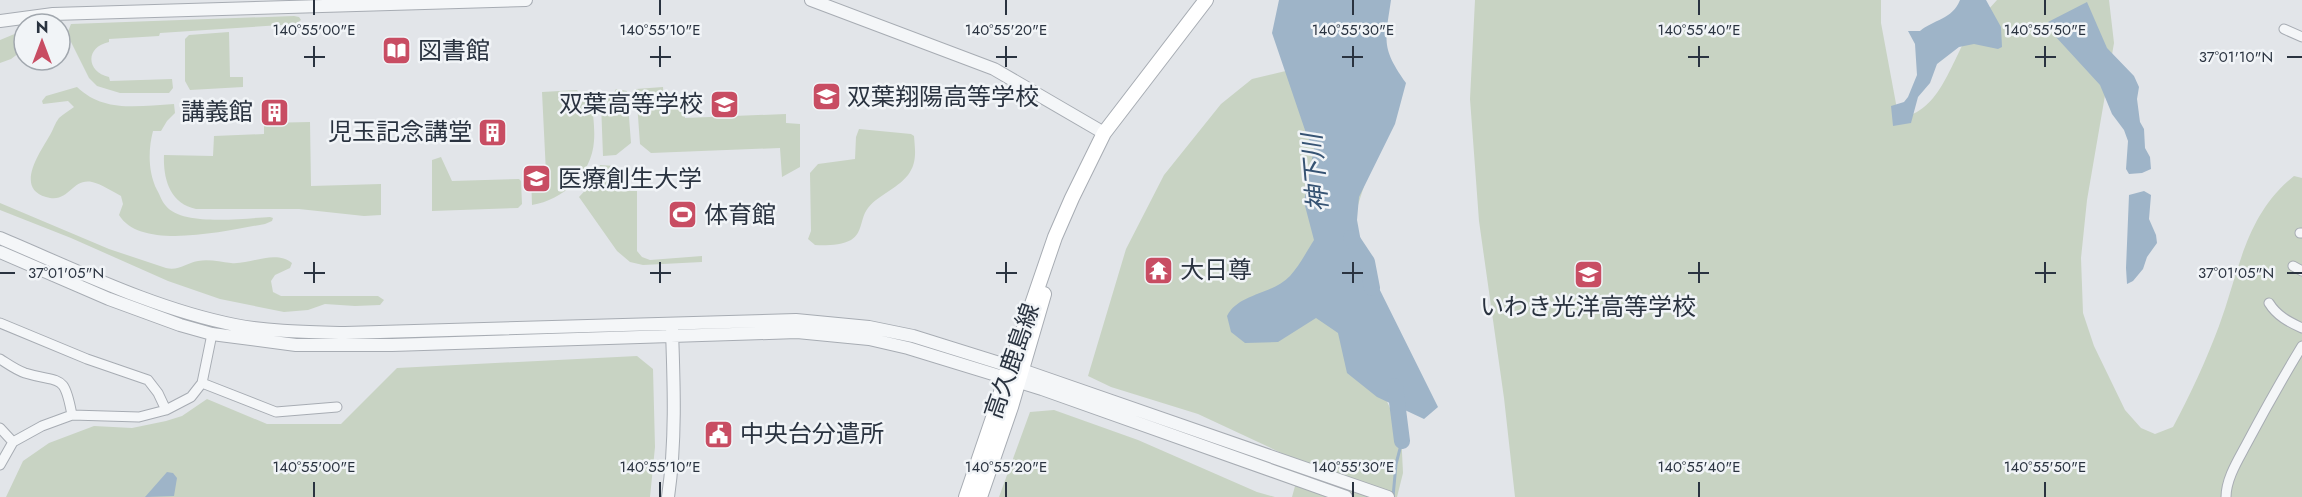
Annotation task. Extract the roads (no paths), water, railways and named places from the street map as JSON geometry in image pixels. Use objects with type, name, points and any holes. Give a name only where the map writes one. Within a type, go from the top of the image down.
[{"type":"main road","name":"高久鹿島線","points":[[980,497],[1013,375],[1018,345],[1055,237],[1072,198],[1104,134],[1206,0]]},
{"type":"main road","name":"高久鹿島線","points":[[966,497],[998,403],[1013,375]]},
{"type":"street","points":[[0,21],[53,14],[526,0]]},
{"type":"street","points":[[811,0],[994,69],[1104,134]]},
{"type":"street","points":[[2284,29],[2302,37]]},
{"type":"street","points":[[0,238],[115,287],[181,311],[236,325],[345,333],[672,330],[797,332],[847,336],[908,348],[1013,375],[1388,497]]},
{"type":"street","points":[[0,252],[180,325],[212,334],[296,345],[381,345],[672,330]]},
{"type":"street","points":[[2293,266],[2302,272]]},
{"type":"street","points":[[2269,303],[2284,320],[2302,328]]},
{"type":"street","points":[[0,324],[87,359],[148,380],[158,393],[166,410]]},
{"type":"street","points":[[668,497],[675,388],[672,330]]},
{"type":"street","points":[[0,465],[13,441],[42,426],[72,415],[140,417],[166,410],[191,397],[202,383],[212,334]]},
{"type":"street","points":[[2226,497],[2226,490],[2237,462],[2302,346]]},
{"type":"street","points":[[0,359],[26,373],[57,380],[68,393],[72,415]]},
{"type":"street","points":[[1013,375],[1042,389],[1346,497]]},
{"type":"street","points":[[202,383],[276,412],[337,407]]},
{"type":"street","points":[[0,428],[13,441]]},
{"type":"water","points":[[1279,0],[1391,0],[1387,44],[1392,61],[1406,83],[1395,124],[1359,197],[1357,220],[1364,258],[1438,407],[1424,419],[1377,397],[1347,373],[1338,333],[1316,318],[1278,342],[1245,343],[1231,332],[1227,316],[1232,308],[1247,298],[1283,282],[1297,268],[1314,240],[1304,202],[1314,148],[1307,136],[1272,33]]},
{"type":"water","points":[[1960,0],[1986,0],[2001,27],[2002,47],[1998,49],[1974,44],[1959,47],[1937,64],[1930,83],[1918,97],[1911,123],[1893,126],[1891,106],[1904,102],[1917,75],[1915,44],[1908,31],[1920,31],[1948,15]]},
{"type":"water","points":[[2087,2],[2107,48],[2134,76],[2139,87],[2137,99],[2140,122],[2144,129],[2145,148],[2150,157],[2151,169],[2142,173],[2129,174],[2126,169],[2128,141],[2124,130],[2112,114],[2100,85],[2055,36],[2048,22]]},
{"type":"water","points":[[2144,191],[2151,195],[2149,219],[2157,243],[2147,257],[2143,269],[2133,281],[2127,284],[2129,195]]},
{"type":"water","points":[[167,472],[173,473],[177,478],[174,496],[145,497]]},
{"type":"waterway","name":"神下川","points":[[1351,238],[1367,262],[1372,288]]},
{"type":"waterway","name":"神下川","points":[[1395,386],[1402,441]]},
{"type":"waterway","points":[[1393,497],[1396,464],[1402,441]]},
{"type":"place","name":"図書館","points":[[397,51]]},
{"type":"place","name":"双葉翔陽高等学校","points":[[826,97]]},
{"type":"place","name":"双葉高等学校","points":[[724,104]]},
{"type":"place","name":"講義館","points":[[274,112]]},
{"type":"place","name":"児玉記念講堂","points":[[493,132]]},
{"type":"place","name":"医療創生大学","points":[[537,179]]},
{"type":"place","name":"体育館","points":[[683,215]]},
{"type":"place","name":"大日尊","points":[[1159,270]]},
{"type":"place","name":"いわき光洋高等学校","points":[[1588,274]]},
{"type":"place","name":"中央台分遣所","points":[[719,434]]}]
